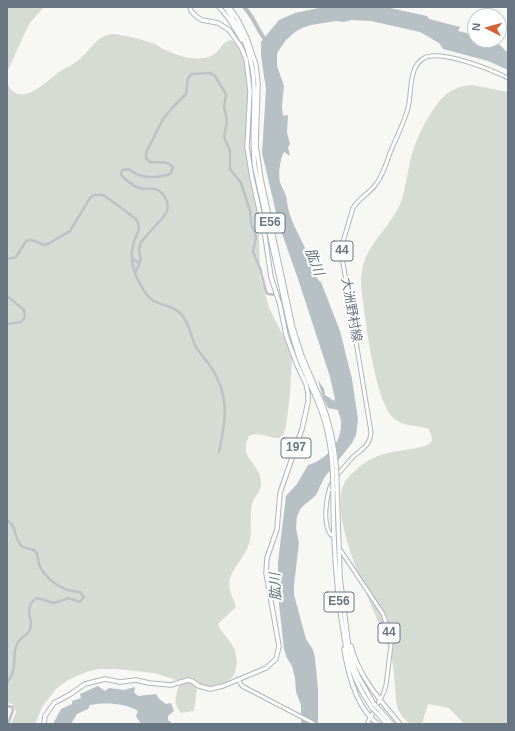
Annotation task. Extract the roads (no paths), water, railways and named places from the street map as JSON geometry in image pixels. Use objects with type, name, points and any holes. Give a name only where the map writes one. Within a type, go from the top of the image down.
[{"type":"highway","name":"197","points":[[44,724],[45,716],[54,703],[85,684],[105,680],[120,682],[136,680],[170,685],[188,680],[199,686],[210,689],[223,686],[266,668],[276,659],[279,652],[279,638],[266,565],[277,529],[280,493],[296,449],[308,402],[308,394],[306,384],[289,343],[271,277],[265,236],[249,164],[247,147],[250,91],[246,59],[241,47],[229,30],[218,23],[202,20],[191,11],[190,7]]},
{"type":"highway","points":[[219,7],[229,19],[250,55]]},
{"type":"highway","name":"E56","points":[[225,7],[239,28],[250,55],[254,85],[252,146],[255,168],[290,328],[299,358],[329,422],[334,442],[340,576],[343,615],[348,641],[354,666],[373,706],[392,724]]},
{"type":"highway","name":"E56","points":[[229,7],[237,18],[247,38],[254,58],[257,75],[258,97],[256,145],[261,179],[293,328],[302,356],[321,404]]},
{"type":"highway","points":[[233,7],[241,21],[247,38]]},
{"type":"highway","points":[[343,615],[356,660],[363,675],[400,724]]},
{"type":"highway","points":[[343,615],[343,643],[347,667],[357,694],[371,717],[378,724]]},
{"type":"highway","name":"E56","points":[[377,710],[387,724]]},
{"type":"main road","name":"大洲野村線","points":[[331,535],[328,530],[326,520],[329,487],[331,482],[351,458],[367,445],[371,438],[342,257],[342,245],[353,208],[356,202],[373,188],[381,176],[406,115],[410,99],[413,73],[418,62],[428,56],[441,56],[477,65],[508,78]]},
{"type":"main road","name":"44","points":[[341,551],[383,614],[389,631],[391,645],[386,685],[367,724]]},
{"type":"main road","points":[[238,680],[242,686],[315,724]]},
{"type":"street","points":[[135,273],[141,260],[139,250],[141,242],[165,215],[168,206],[164,197],[159,191],[135,186],[121,175],[121,172],[122,170],[128,169],[138,175],[146,177],[166,176],[171,173],[173,167],[171,164],[150,162],[146,158],[146,153],[163,119],[172,107],[186,94],[188,78],[190,76],[210,73],[215,76],[226,94],[224,106],[227,121],[224,137],[230,151],[230,170],[241,183],[250,211],[251,223],[256,237],[253,255],[260,268],[266,292],[268,294],[277,295]]},
{"type":"street","points":[[7,259],[16,257],[26,241],[32,240],[44,245],[68,233],[90,198],[98,194],[105,196],[133,216],[138,223],[139,230],[132,248],[135,273],[150,299],[176,309],[184,317],[187,321],[197,349],[210,366],[220,384],[226,412],[223,434],[218,452]]},
{"type":"street","points":[[133,259],[137,262],[141,260]]},
{"type":"street","points":[[7,296],[24,310],[25,317],[21,322],[7,324]]},
{"type":"street","points":[[7,520],[14,526],[18,542],[21,546],[34,550],[39,566],[56,584],[68,591],[80,592],[84,597],[80,602],[69,598],[54,603],[37,598],[32,603],[29,614],[30,628],[27,634],[18,641],[16,645],[14,670],[7,683]]},
{"type":"street","points":[[7,706],[12,707],[14,710],[8,724]]},
{"type":"waterway","points":[[244,7],[251,15],[267,42]]},
{"type":"water label","name":"肱川","points":[[314,262]]},
{"type":"water label","name":"肱川","points":[[276,587]]}]
